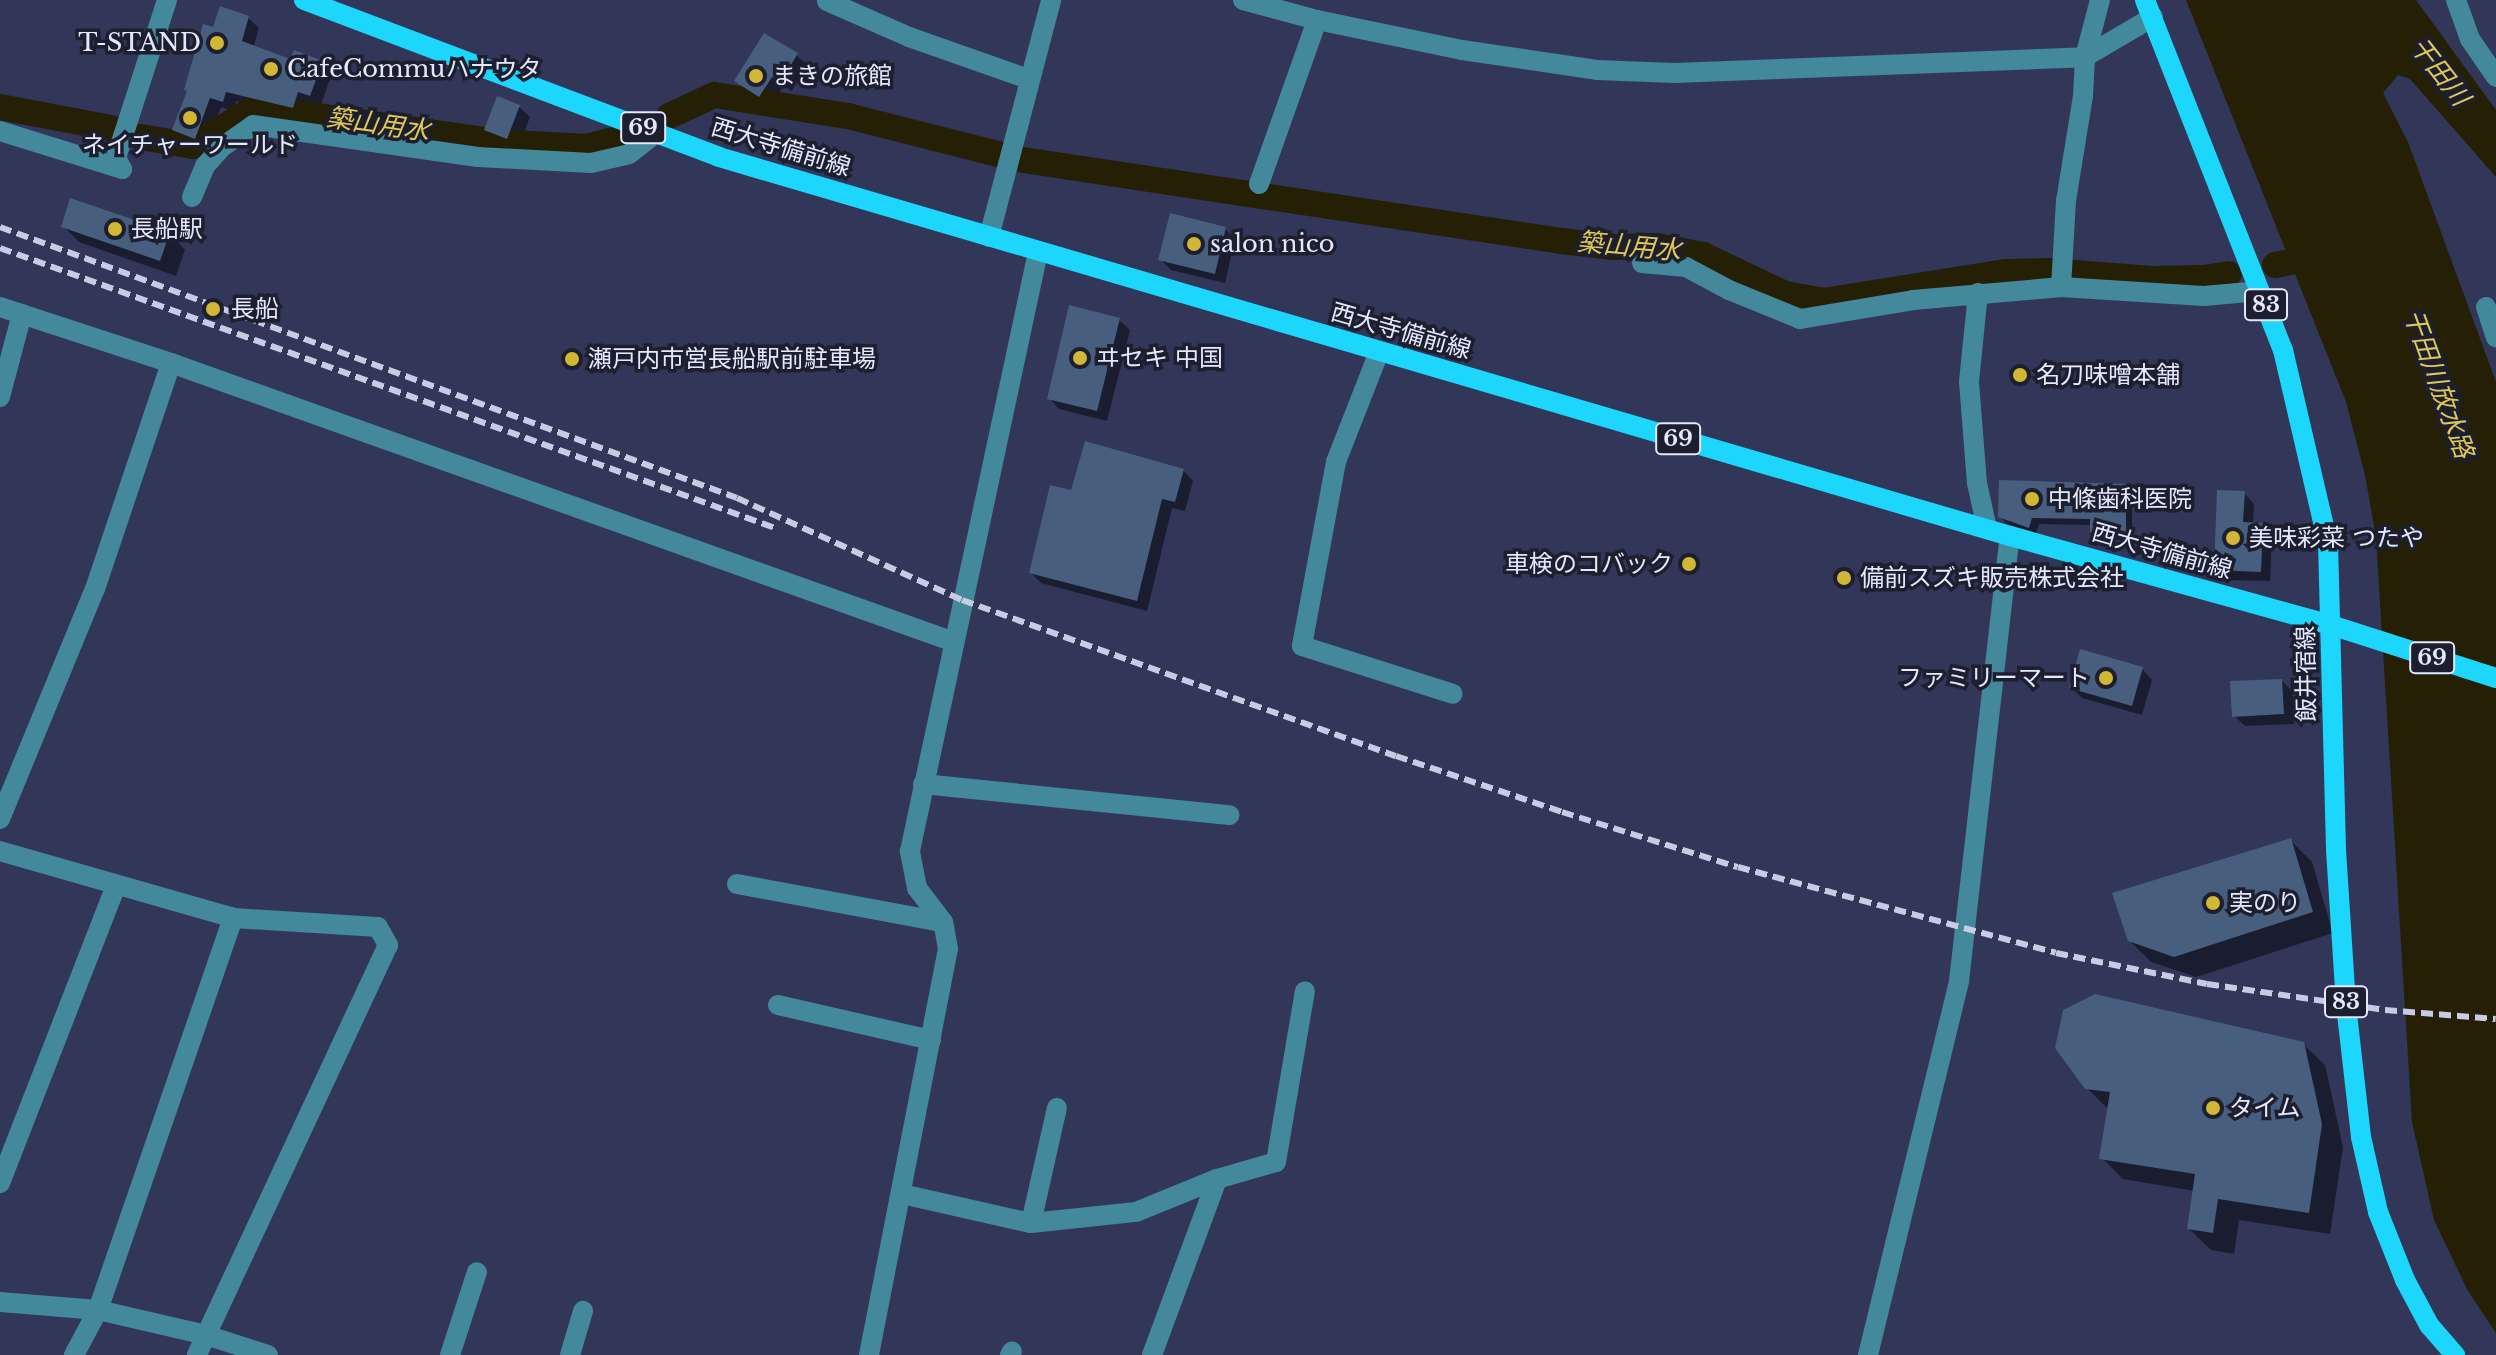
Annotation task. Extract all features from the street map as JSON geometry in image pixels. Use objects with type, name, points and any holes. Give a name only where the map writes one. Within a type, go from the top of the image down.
[{"type":"main road","name":"西大寺備前線","points":[[304,0],[719,157],[2010,536],[2331,625],[2496,678]]},
{"type":"main road","name":"飯井宿線","points":[[2149,8],[2283,350],[2328,543],[2336,850],[2346,1005],[2361,1137],[2378,1212],[2405,1280],[2429,1325],[2455,1355]]},
{"type":"street","points":[[0,131],[122,169],[116,158],[167,0]]},
{"type":"street","points":[[989,237],[1051,0]]},
{"type":"street","points":[[2062,276],[2066,201],[2083,96],[2085,57],[2100,0]]},
{"type":"street","points":[[2456,0],[2470,39],[2496,77]]},
{"type":"street","points":[[827,1],[909,37],[1028,79]]},
{"type":"street","points":[[1252,1],[1317,20],[1462,50],[1597,70],[1674,73],[2085,57],[2149,8]]},
{"type":"street","points":[[1259,184],[1317,20]]},
{"type":"street","points":[[192,197],[205,166],[222,147],[253,125],[478,157],[591,163],[629,154],[656,133]]},
{"type":"street","points":[[869,1355],[948,949],[943,922],[917,888],[910,851],[1038,252]]},
{"type":"street","points":[[1642,263],[1686,267],[1729,290],[1800,319],[1978,293],[2062,276],[2204,296],[2260,291]]},
{"type":"street","points":[[1978,293],[1969,382],[1977,483],[1987,529]]},
{"type":"street","points":[[0,307],[171,363],[954,642]]},
{"type":"street","points":[[2486,307],[2496,337]]},
{"type":"street","points":[[0,397],[22,314]]},
{"type":"street","points":[[1379,352],[1336,462],[1302,646],[1453,694]]},
{"type":"street","points":[[0,819],[95,589],[171,363]]},
{"type":"street","points":[[1868,1355],[1959,981],[2010,536]]},
{"type":"street","points":[[923,784],[1229,815]]},
{"type":"street","points":[[0,851],[233,918],[378,927],[388,945],[197,1355]]},
{"type":"street","points":[[737,884],[943,922]]},
{"type":"street","points":[[0,1183],[116,885]]},
{"type":"street","points":[[74,1355],[98,1310],[233,918]]},
{"type":"street","points":[[902,1194],[1031,1223],[1136,1212],[1217,1179],[1276,1162],[1305,991]]},
{"type":"street","points":[[778,1005],[931,1040]]},
{"type":"street","points":[[1031,1223],[1057,1108]]},
{"type":"street","points":[[1152,1355],[1217,1179]]},
{"type":"street","points":[[450,1355],[477,1272]]},
{"type":"street","points":[[1,1303],[98,1310],[206,1335],[268,1355]]},
{"type":"street","points":[[570,1355],[583,1311]]},
{"type":"water","points":[[2186,0],[2416,0],[2496,110],[2496,177],[2410,79],[2398,75],[2383,93],[2408,142],[2496,382],[2496,1333],[2468,1291],[2434,1220],[2412,1122],[2376,537],[2365,475],[2346,402]]},
{"type":"building","points":[[220,6],[249,16],[242,41],[290,59],[294,50],[323,61],[310,96],[298,92],[293,108],[226,92],[223,102],[210,98],[195,139],[172,130],[187,91],[184,90],[203,24],[213,27]]},
{"type":"building","points":[[764,33],[798,53],[781,82],[772,77],[759,97],[734,81]]},
{"type":"building","points":[[497,96],[520,105],[507,139],[484,130]]},
{"type":"building","name":"長船駅","points":[[70,198],[170,232],[160,261],[61,227]]},
{"type":"building","points":[[1170,213],[1226,227],[1215,274],[1158,260]]},
{"type":"building","points":[[1069,305],[1120,318],[1097,411],[1047,399]]},
{"type":"building","points":[[1085,441],[1184,469],[1175,502],[1162,499],[1137,601],[1029,573],[1050,485],[1071,490]]},
{"type":"building","points":[[1999,480],[2126,484],[2126,534],[2090,534],[2090,519],[2032,518],[2029,528],[1998,517]]},
{"type":"building","points":[[2217,490],[2245,491],[2243,522],[2263,523],[2261,572],[2214,570]]},
{"type":"building","name":"ファミリーマート","points":[[2080,649],[2143,667],[2132,706],[2069,688]]},
{"type":"building","points":[[2282,679],[2284,714],[2232,717],[2230,681]]},
{"type":"building","name":"実のり","points":[[2291,838],[2313,912],[2174,957],[2128,941],[2112,893]]},
{"type":"building","name":"タイム","points":[[2095,994],[2304,1042],[2322,1124],[2309,1213],[2218,1199],[2213,1233],[2187,1229],[2195,1174],[2099,1159],[2110,1092],[2085,1089],[2055,1048],[2063,1010]]},
{"type":"waterway","name":"築山用水","points":[[669,116],[714,95],[848,116],[998,154]]},
{"type":"waterway","name":"築山用水","points":[[0,107],[111,128]]},
{"type":"waterway","name":"築山用水","points":[[141,137],[193,146],[256,107],[500,142],[585,147],[625,137]]},
{"type":"waterway","name":"築山用水","points":[[1023,160],[1561,241],[1614,247],[1657,246],[1703,255],[1785,294],[1823,301],[2007,272],[2049,271],[2152,279],[2229,274]]},
{"type":"waterway","name":"築山用水","points":[[2275,265],[2296,261]]},
{"type":"railway","points":[[0,227],[737,498],[962,600],[1396,756],[1562,812],[1738,867],[2056,953],[2207,984],[2385,1010],[2496,1019]]},
{"type":"railway","points":[[0,248],[778,529]]},
{"type":"place","name":"T-STAND","points":[[217,43]]},
{"type":"place","name":"CafeCommuハナウタ","points":[[271,69]]},
{"type":"place","name":"まきの旅館","points":[[756,76]]},
{"type":"place","name":"ネイチャーワールド","points":[[190,118]]},
{"type":"place","name":"長船駅","points":[[115,229]]},
{"type":"place","name":"salon nico","points":[[1194,244]]},
{"type":"place","name":"長船","points":[[213,309]]},
{"type":"place","name":"ヰセキ 中国","points":[[1080,358]]},
{"type":"place","name":"瀬戸内市営長船駅前駐車場","points":[[572,359]]},
{"type":"place","name":"名刀味噌本舗","points":[[2020,375]]},
{"type":"place","name":"中條歯科医院","points":[[2032,499]]},
{"type":"place","name":"美味彩菜 つたや","points":[[2233,538]]},
{"type":"place","name":"車検のコバック","points":[[1689,564]]},
{"type":"place","name":"備前スズキ販売株式会社","points":[[1844,578]]},
{"type":"place","name":"ファミリーマート","points":[[2106,678]]},
{"type":"place","name":"実のり","points":[[2213,903]]},
{"type":"place","name":"タイム","points":[[2213,1108]]},
{"type":"water label","name":"干田川","points":[[2439,72]]},
{"type":"water label","name":"干田川放水路","points":[[2438,384]]}]
